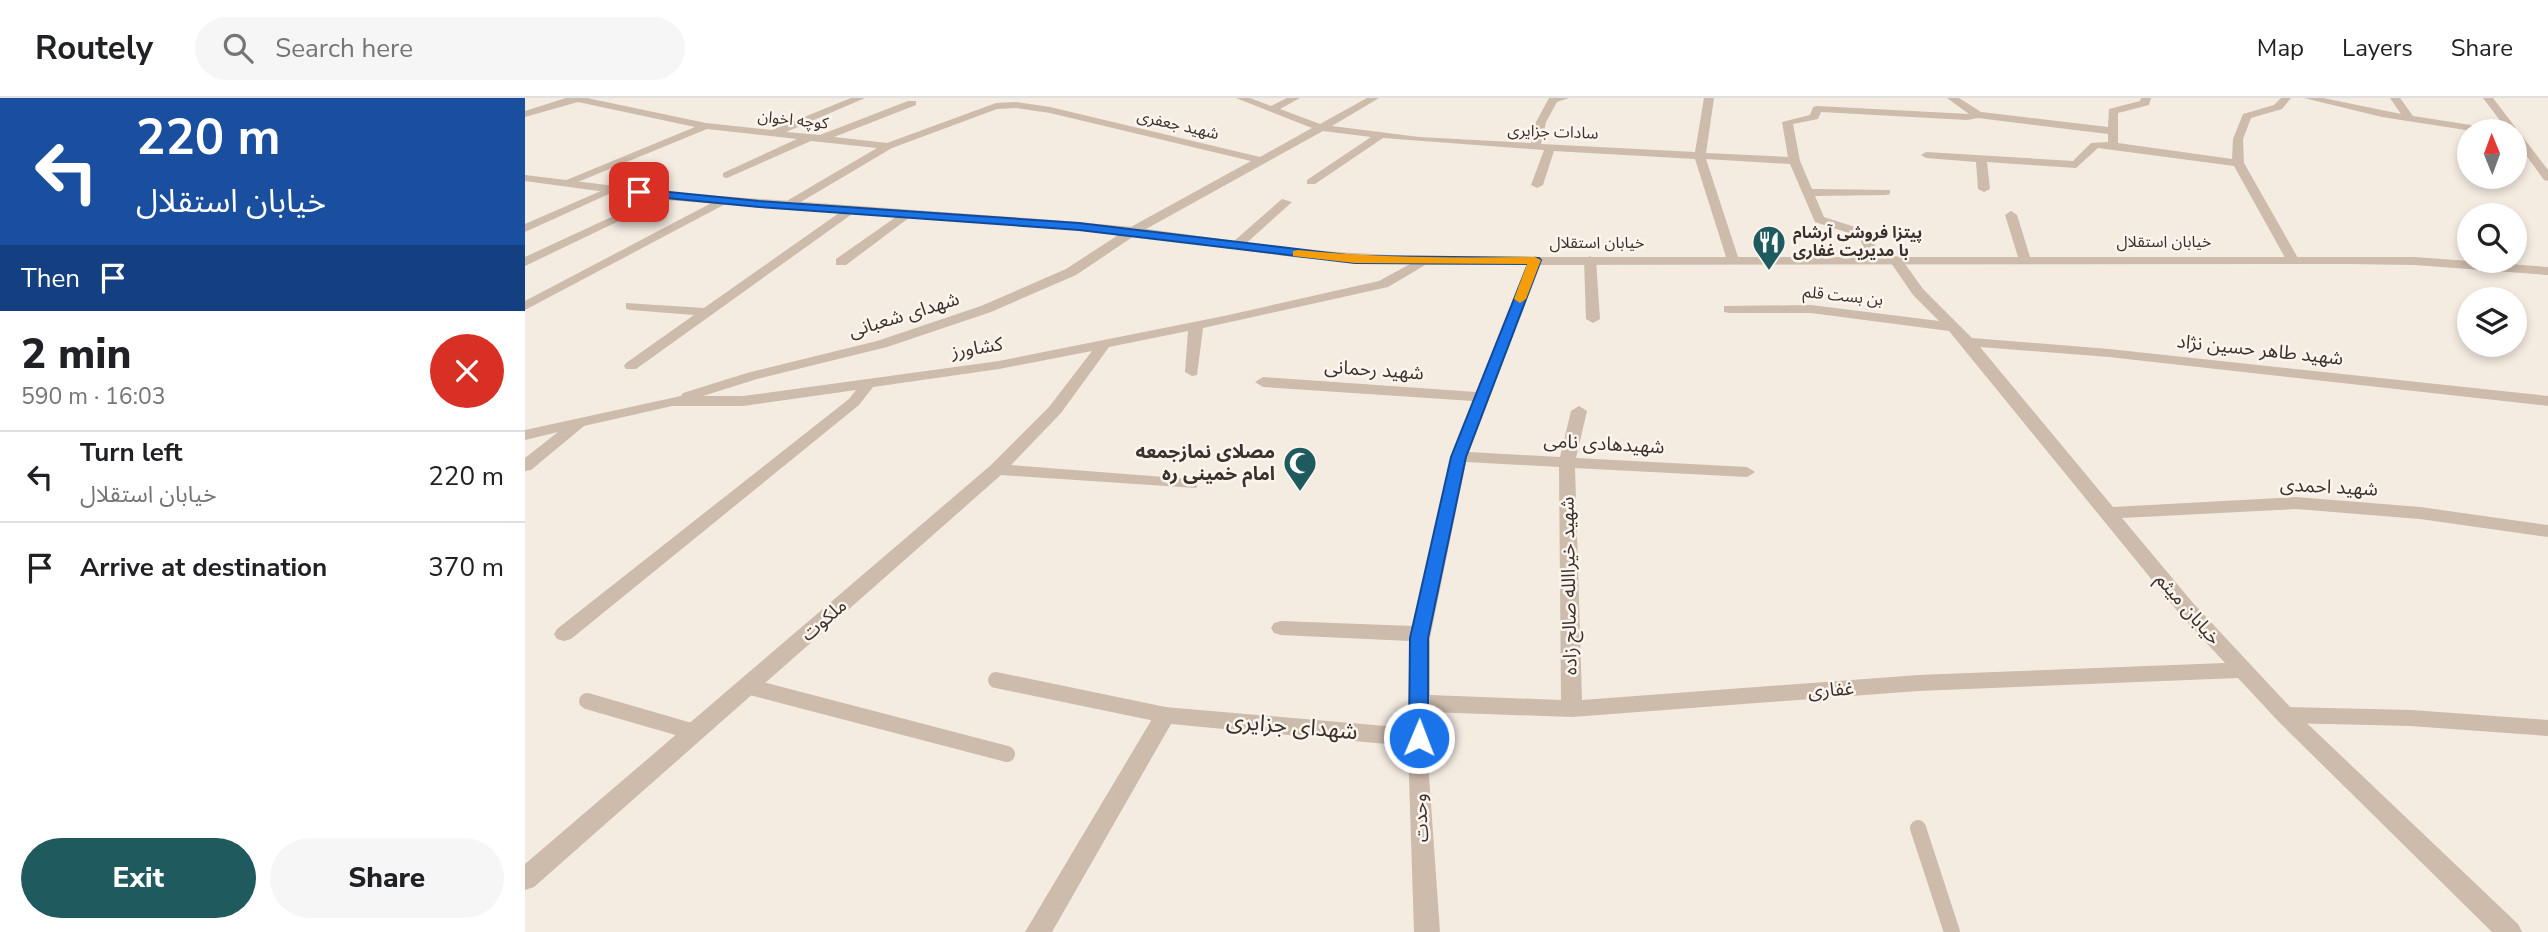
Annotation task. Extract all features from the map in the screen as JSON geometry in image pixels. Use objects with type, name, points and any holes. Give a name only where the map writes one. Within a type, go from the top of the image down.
[{"type":"street","points":[[772,133],[860,98]]},
{"type":"street","name":"سادات جزایری","points":[[1241,98],[1319,127],[1381,135],[1551,148],[1624,149],[1700,157],[1794,160]]},
{"type":"street","points":[[1271,110],[1296,98]]},
{"type":"street","points":[[1319,127],[1374,98]]},
{"type":"street","points":[[1535,147],[1541,122],[1553,100],[1564,98]]},
{"type":"street","points":[[1709,98],[1700,157],[1733,260]]},
{"type":"street","points":[[1952,98],[1978,115]]},
{"type":"street","points":[[2113,146],[2113,111],[2145,103],[2146,98]]},
{"type":"street","points":[[2286,98],[2278,107],[2247,116],[2238,139],[2238,163],[2293,260]]},
{"type":"street","points":[[2309,98],[2457,126]]},
{"type":"street","points":[[2395,98],[2409,118]]},
{"type":"street","points":[[2487,98],[2504,119]]},
{"type":"street","points":[[525,114],[577,99]]},
{"type":"street","name":"کوچه اخوان","points":[[577,99],[706,126],[888,146]]},
{"type":"street","points":[[727,174],[912,103]]},
{"type":"street","points":[[1794,160],[1787,122],[1814,117],[1814,103],[1966,117],[1978,115],[2112,131]]},
{"type":"street","name":"شهید جعفری","points":[[789,205],[888,146],[996,106],[1016,105],[1049,110],[1260,160]]},
{"type":"street","points":[[568,183],[706,126]]},
{"type":"street","name":"شهدای شعبانی","points":[[671,401],[751,376],[882,344],[986,309],[1071,272],[1133,231],[1319,127]]},
{"type":"street","points":[[1311,183],[1381,135]]},
{"type":"street","points":[[2527,141],[2548,151]]},
{"type":"street","points":[[1926,155],[2076,165],[2095,145],[2238,163]]},
{"type":"street","points":[[1537,185],[1551,148]]},
{"type":"street","points":[[2527,150],[2548,178]]},
{"type":"street","points":[[1981,158],[1984,189]]},
{"type":"street","name":"خیابان میثم","points":[[1794,160],[1819,219],[1863,234],[1968,342],[2186,608],[2285,715],[2509,932]]},
{"type":"street","name":"خیابان استقلال","points":[[526,178],[665,196],[1133,231],[1355,259],[2415,261],[2548,271]]},
{"type":"street","points":[[525,228],[614,189]]},
{"type":"street","points":[[1807,193],[1886,192]]},
{"type":"street","points":[[525,262],[665,196]]},
{"type":"street","points":[[525,306],[725,201]]},
{"type":"street","points":[[1237,245],[1286,202]]},
{"type":"street","points":[[631,366],[853,209]]},
{"type":"street","points":[[841,262],[906,214]]},
{"type":"street","points":[[2011,215],[2025,260]]},
{"type":"street","name":"وحدت","points":[[1427,932],[1419,738],[1420,634],[1459,457],[1535,260]]},
{"type":"street","points":[[1590,260],[1593,319]]},
{"type":"street","name":"کشاورز","points":[[525,435],[671,401],[743,401],[999,365],[1383,284],[1426,261]]},
{"type":"street","points":[[631,306],[707,312]]},
{"type":"street","name":"بن بست قلم","points":[[1728,309],[1811,309],[1953,327]]},
{"type":"street","points":[[1192,372],[1196,325]]},
{"type":"street","name":"شهید طاهر حسین نژاد","points":[[1968,342],[2109,353],[2548,401]]},
{"type":"street","name":"ملکوت","points":[[525,879],[997,469],[1055,410],[1105,343]]},
{"type":"street","points":[[822,390],[832,356]]},
{"type":"street","name":"شهید رحمانی","points":[[1263,382],[1482,397]]},
{"type":"street","points":[[564,634],[854,402],[868,384]]},
{"type":"street","name":"شهید خیراالله صالح زاده","points":[[1572,709],[1567,463],[1579,411]]},
{"type":"street","points":[[525,466],[582,422]]},
{"type":"street","name":"شهیدهادی نامی","points":[[1459,457],[1747,472]]},
{"type":"street","points":[[997,469],[1191,484]]},
{"type":"street","name":"شهید احمدی","points":[[2106,513],[2296,503],[2420,513],[2548,531]]},
{"type":"street","points":[[1281,628],[1420,634]]},
{"type":"street","name":"غفاری","points":[[1419,703],[1572,709],[1918,684],[2243,670]]},
{"type":"street","points":[[1038,932],[1165,715]]},
{"type":"street","name":"شهدای جزایری","points":[[1165,715],[1419,738]]},
{"type":"lane","name":"شهدای جزایری","points":[[996,680],[1165,715]]},
{"type":"lane","points":[[747,686],[1007,754]]},
{"type":"lane","points":[[587,701],[694,732]]},
{"type":"lane","points":[[2285,715],[2411,718],[2548,728]]},
{"type":"lane","points":[[1918,828],[1952,932]]},
{"type":"slow traffic","points":[[1298,254],[1426,261],[1535,260],[1520,299]]},
{"type":"place","name":"پیتزا فروشی آرشام با مدیریت غفاری","points":[[1769,272]]},
{"type":"place","name":"مصلای نمازجمعه امام خمینی ره","points":[[1300,493]]},
{"type":"route","points":[[639,192],[759,204],[1133,231],[1355,259],[1535,260],[1459,457],[1419,638],[1419,738]]}]
